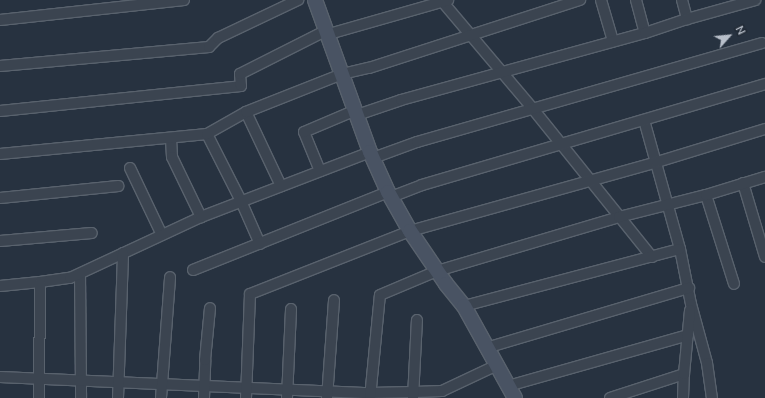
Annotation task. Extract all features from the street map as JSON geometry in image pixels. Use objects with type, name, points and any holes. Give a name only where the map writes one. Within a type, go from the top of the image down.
[{"type":"street","points":[[0,20],[100,4],[184,0]]},
{"type":"street","points":[[0,66],[209,47],[218,38],[298,0]]},
{"type":"street","points":[[0,154],[207,134],[246,112],[342,74],[368,68],[470,34],[580,0]]},
{"type":"street","points":[[601,0],[613,41]]},
{"type":"street","points":[[636,0],[645,33]]},
{"type":"street","points":[[682,0],[686,19]]},
{"type":"street","points":[[320,171],[304,132],[357,112],[645,33],[727,4],[755,0]]},
{"type":"street","points":[[319,1],[342,74],[372,155],[389,195],[410,231],[437,271],[464,306],[514,398]]},
{"type":"street","points":[[0,110],[241,86],[240,74],[328,32],[358,27],[444,1],[652,256]]},
{"type":"street","points":[[0,286],[66,279],[80,274],[162,234],[201,217],[320,171],[762,43]]},
{"type":"street","points":[[193,270],[389,195],[765,84]]},
{"type":"street","points":[[246,112],[281,186]]},
{"type":"street","points":[[644,120],[657,162],[666,204],[680,249],[691,304],[707,363],[712,398]]},
{"type":"street","points":[[246,393],[250,294],[410,231],[657,162],[765,129]]},
{"type":"street","points":[[207,134],[241,201],[260,244]]},
{"type":"street","points":[[171,138],[172,157],[201,217]]},
{"type":"street","points":[[130,168],[162,234]]},
{"type":"street","points":[[370,395],[380,295],[437,271],[619,217],[706,195],[765,177]]},
{"type":"street","points":[[743,183],[765,257]]},
{"type":"street","points":[[0,198],[118,186]]},
{"type":"street","points":[[706,195],[734,284]]},
{"type":"street","points":[[0,241],[92,233]]},
{"type":"street","points":[[464,306],[680,249]]},
{"type":"street","points":[[118,398],[123,253]]},
{"type":"street","points":[[80,274],[81,398]]},
{"type":"street","points":[[161,398],[170,277]]},
{"type":"street","points":[[39,398],[40,282]]},
{"type":"street","points":[[486,348],[689,288]]},
{"type":"street","points":[[328,394],[334,300]]},
{"type":"street","points":[[683,398],[691,304]]},
{"type":"street","points":[[204,398],[210,308]]},
{"type":"street","points":[[288,394],[292,310]]},
{"type":"street","points":[[414,395],[417,320]]},
{"type":"street","points":[[508,386],[688,335]]},
{"type":"street","points":[[0,377],[39,378],[119,384],[205,385],[246,393],[414,395],[442,394],[497,365]]},
{"type":"street","points":[[610,398],[684,374]]}]
